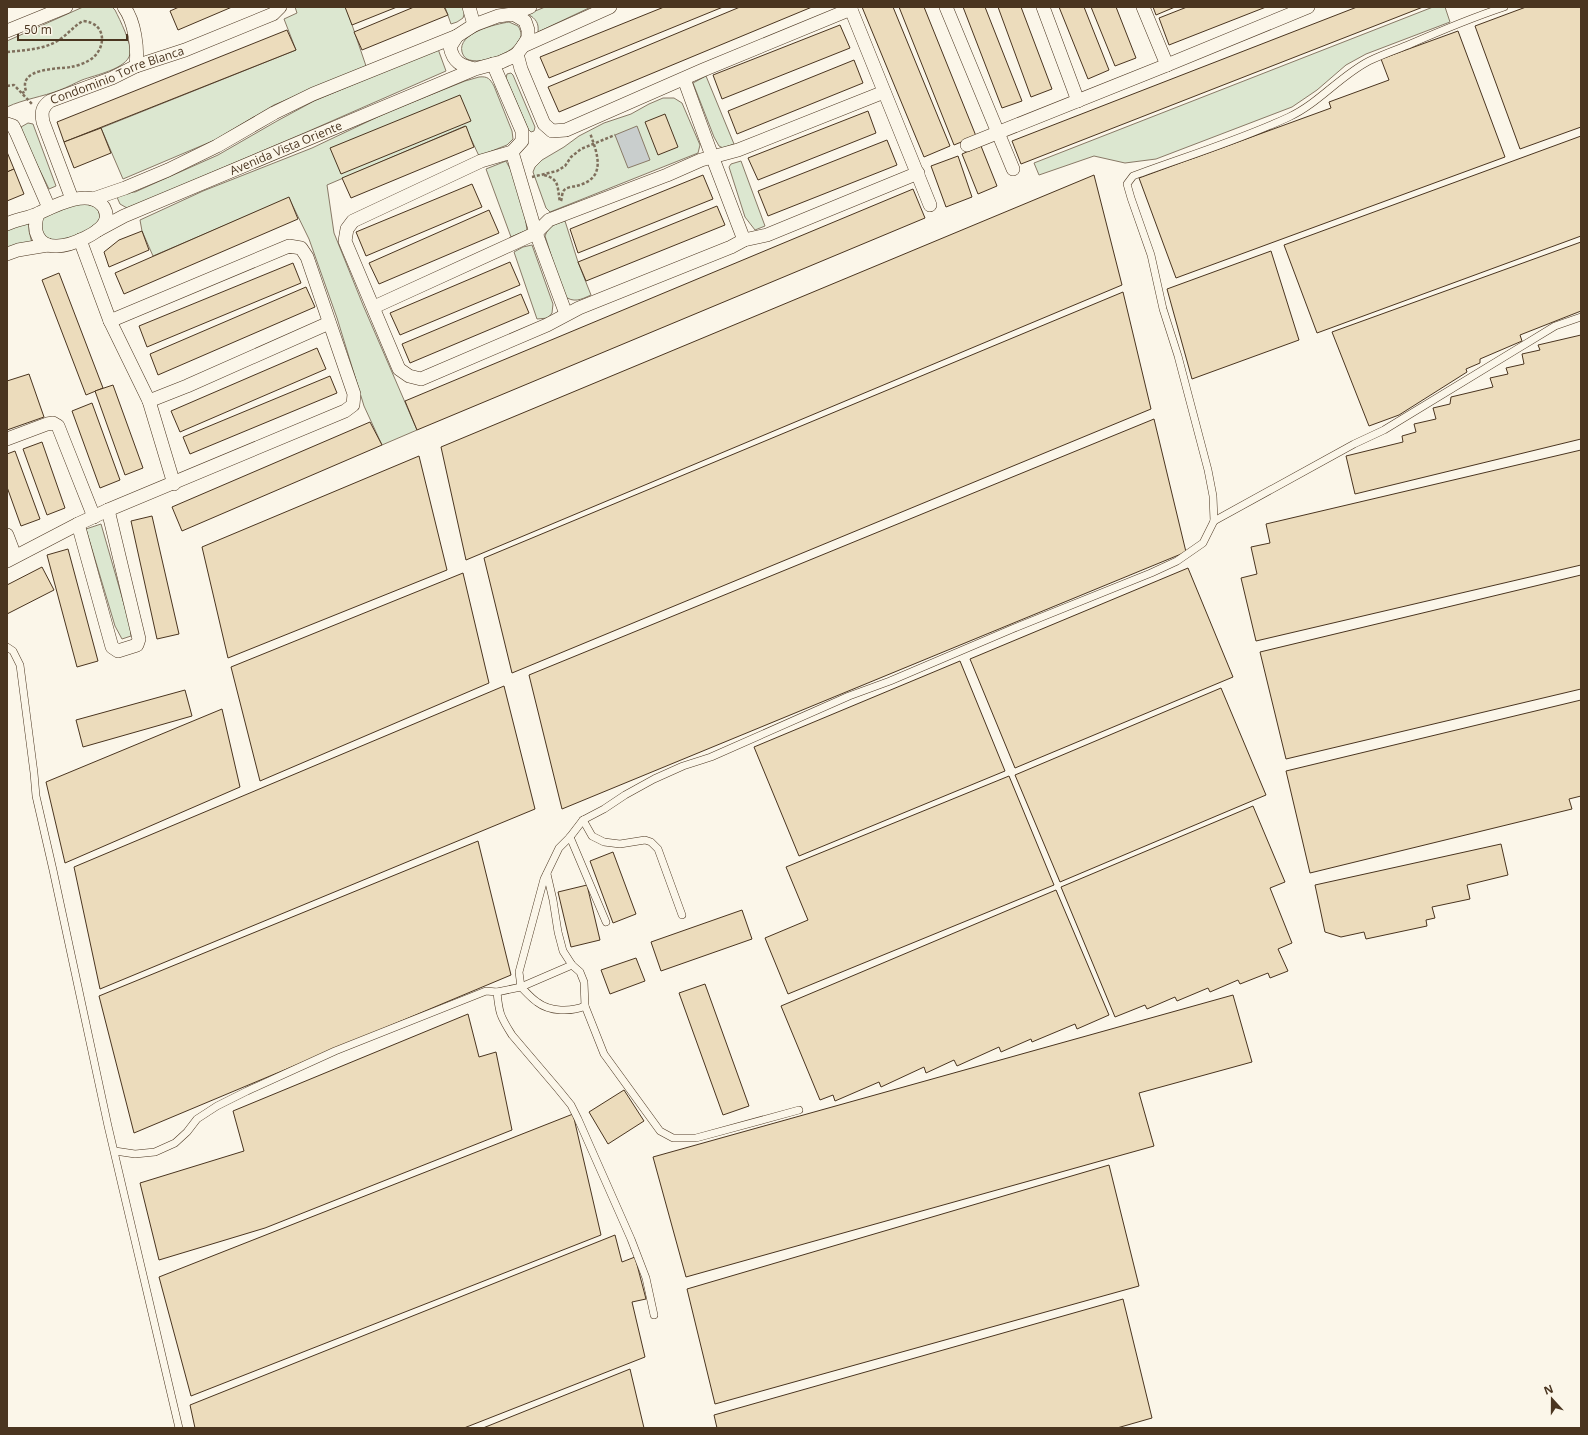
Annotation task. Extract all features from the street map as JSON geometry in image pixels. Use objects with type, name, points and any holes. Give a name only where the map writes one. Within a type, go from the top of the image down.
[{"type":"street","points":[[7,31],[66,7]]},
{"type":"street","points":[[124,7],[128,12],[138,48],[136,66]]},
{"type":"street","name":"Condominio Torre Blanca","points":[[72,199],[42,115],[43,108],[50,101],[112,78],[136,66],[185,50],[273,14],[280,7]]},
{"type":"street","points":[[469,7],[474,25]]},
{"type":"street","points":[[513,14],[530,7]]},
{"type":"street","name":"Avenida Vista Oriente","points":[[7,254],[18,250],[48,245],[57,246],[80,240],[135,212],[475,69],[501,62],[520,50],[610,7]]},
{"type":"street","points":[[946,7],[1013,169]]},
{"type":"street","points":[[1043,7],[1078,101]]},
{"type":"street","points":[[1143,7],[1167,65]]},
{"type":"street","points":[[966,145],[1308,7]]},
{"type":"street","points":[[7,224],[19,218],[44,211],[72,199],[94,199],[168,170],[217,146],[274,113],[313,94],[457,36],[496,11],[513,14],[525,21],[528,30],[528,38],[520,50],[521,69],[544,124],[552,130],[566,130],[850,8],[930,205]]},
{"type":"street","points":[[457,36],[450,47],[452,55],[458,63],[475,69]]},
{"type":"street","points":[[493,64],[522,131],[522,141],[512,152],[481,161],[353,221],[347,229],[345,241],[399,369],[409,376],[421,379],[547,325],[566,314],[731,248],[744,240],[768,235],[918,173]]},
{"type":"street","points":[[684,79],[744,240]]},
{"type":"street","points":[[374,307],[536,233],[549,220],[667,175],[712,156],[738,150],[884,92]]},
{"type":"street","points":[[7,124],[13,126],[16,132],[44,211]]},
{"type":"street","points":[[512,152],[536,233],[566,314]]},
{"type":"street","points":[[94,199],[105,209],[106,220],[98,230]]},
{"type":"street","points":[[44,211],[35,223],[36,233],[41,241],[48,245]]},
{"type":"street","points":[[80,240],[110,321],[149,401],[174,484]]},
{"type":"street","points":[[7,535],[11,558],[108,510],[174,484],[345,411],[353,405],[354,394],[308,257],[301,248],[289,246],[110,321]]},
{"type":"street","points":[[149,401],[187,386],[329,323]]},
{"type":"street","points":[[7,439],[47,424],[53,423],[58,426],[94,517]]},
{"type":"street","points":[[78,524],[112,647],[118,651],[137,645],[139,639],[108,510]]},
{"type":"lane","points":[[585,1006],[576,1010],[547,1008],[537,1002],[521,987],[519,972],[532,922],[547,874],[559,848],[583,820],[636,789],[683,766],[711,757],[849,696],[890,681],[1012,629],[1151,573],[1177,561],[1203,543],[1214,521],[1213,496],[1208,470],[1178,356],[1163,309],[1151,255],[1131,198],[1128,184],[1133,176],[1290,117],[1311,104],[1330,90],[1345,76],[1368,61],[1460,22],[1504,7]]},
{"type":"lane","points":[[1214,521],[1354,444],[1384,430],[1555,326],[1581,317]]},
{"type":"lane","points":[[7,647],[13,651],[20,665],[36,796],[94,1063],[180,1428]]},
{"type":"lane","points":[[583,820],[592,836],[604,842],[620,844],[645,840],[651,842],[658,849],[682,915]]},
{"type":"lane","points":[[570,837],[606,922]]},
{"type":"lane","points":[[547,874],[554,900],[558,932],[563,951],[572,965],[580,972],[584,982],[585,1006],[604,1054],[660,1131],[673,1138],[696,1138],[799,1110]]},
{"type":"lane","points":[[115,1151],[135,1154],[155,1152],[175,1143],[188,1132],[197,1119],[217,1106],[335,1051],[486,992],[497,992],[521,987],[572,965]]},
{"type":"lane","points":[[497,992],[499,1012],[512,1035],[571,1105],[578,1119],[631,1239],[646,1278],[654,1315]]},
{"type":"path","points":[[7,52],[34,49],[51,44],[58,41],[73,27],[84,21],[95,24],[99,27],[101,33],[102,40],[100,46],[94,57],[88,61],[72,66],[36,72],[26,81],[26,91],[22,93],[20,89],[14,85],[7,86]]},
{"type":"path","points":[[542,175],[552,177],[556,182],[561,204],[563,192],[567,188],[589,182],[595,175],[599,165],[598,155],[585,122]]},
{"type":"path","points":[[521,179],[557,171],[565,166],[571,157],[581,149],[615,135]]},
{"type":"green space","points":[[83,7],[112,7],[115,10],[129,44],[130,54],[128,59],[117,68],[110,71],[82,80],[66,88],[7,107],[7,41]]},
{"type":"green space","points":[[295,7],[346,7],[366,66],[274,105],[215,140],[123,179],[101,128],[296,50],[284,19],[297,13]]},
{"type":"green space","points":[[445,7],[464,7],[465,11],[463,18],[451,24]]},
{"type":"green space","points":[[545,7],[591,7],[538,32],[536,22],[528,14]]},
{"type":"green space","points":[[1433,7],[1445,7],[1450,22],[1366,54],[1346,65],[1317,90],[1292,107],[1156,159],[1125,163],[1094,156],[1039,175],[1034,163]]},
{"type":"green space","points":[[509,22],[518,26],[521,33],[519,41],[514,47],[498,56],[481,61],[473,61],[464,57],[462,45],[471,35],[487,27]]},
{"type":"green space","points":[[438,49],[446,71],[147,200],[127,208],[120,204],[116,195],[124,192],[135,192],[218,155],[314,101]]},
{"type":"green space","points":[[511,73],[535,127],[534,131],[531,132],[528,129],[506,78],[507,74]]},
{"type":"green space","points":[[706,76],[734,144],[723,148],[719,146],[714,137],[693,83]]},
{"type":"green space","points":[[479,77],[488,78],[494,86],[512,131],[513,139],[507,145],[479,156],[465,126],[327,185],[334,233],[363,305],[417,430],[382,445],[364,406],[337,318],[309,239],[289,198],[153,256],[142,231],[140,220],[203,191],[312,148],[388,112],[465,81]]},
{"type":"green space","points":[[663,98],[674,98],[682,103],[700,145],[698,153],[550,212],[546,208],[533,172],[535,167],[542,160],[579,136],[604,123],[631,114]]},
{"type":"green space","points":[[28,123],[33,124],[56,186],[49,189],[23,136],[21,127]]},
{"type":"green space","points":[[506,161],[520,194],[527,230],[511,237],[486,169]]},
{"type":"green space","points":[[741,161],[765,226],[755,230],[745,217],[729,167],[731,164]]},
{"type":"green space","points":[[77,202],[98,207],[100,218],[94,226],[82,235],[68,240],[42,240],[40,217]]},
{"type":"green space","points":[[29,221],[29,231],[32,243],[7,250],[7,228]]},
{"type":"green space","points":[[565,221],[578,262],[591,295],[577,300],[571,300],[564,296],[545,236],[550,227]]},
{"type":"green space","points":[[532,245],[553,304],[552,313],[548,318],[537,319],[514,252],[523,247]]},
{"type":"green space","points":[[101,524],[130,625],[131,636],[122,639],[115,626],[86,529]]},
{"type":"shaded area","points":[[637,126],[650,160],[628,168],[615,135]]},
{"type":"building","points":[[179,7],[232,7],[178,30],[170,11]]},
{"type":"building","points":[[345,7],[397,7],[352,25]]},
{"type":"building","points":[[414,7],[444,7],[448,15],[362,50],[354,32]]},
{"type":"building","points":[[664,7],[723,7],[549,78],[540,57]]},
{"type":"building","points":[[740,7],[812,7],[559,112],[548,87]]},
{"type":"building","points":[[862,7],[893,7],[950,146],[924,157]]},
{"type":"building","points":[[899,7],[924,7],[976,136],[954,145]]},
{"type":"building","points":[[963,7],[985,7],[1022,101],[1002,108]]},
{"type":"building","points":[[998,7],[1021,7],[1052,89],[1031,97]]},
{"type":"building","points":[[1059,7],[1084,7],[1109,70],[1088,79]]},
{"type":"building","points":[[1091,7],[1116,7],[1136,58],[1115,66]]},
{"type":"building","points":[[1153,7],[1175,7],[1156,15]]},
{"type":"building","points":[[1187,7],[1266,7],[1169,45],[1159,18]]},
{"type":"building","points":[[1357,7],[1423,7],[1021,164],[1012,141]]},
{"type":"building","points":[[1526,7],[1581,7],[1581,127],[1520,149],[1475,26]]},
{"type":"building","points":[[840,25],[850,48],[722,99],[713,75]]},
{"type":"building","points":[[287,30],[296,50],[64,142],[57,122]]},
{"type":"building","points":[[1458,31],[1505,157],[1176,278],[1139,178],[1331,108],[1329,102],[1389,80],[1381,59]]},
{"type":"building","points":[[854,60],[863,83],[737,134],[728,111]]},
{"type":"building","points":[[460,95],[471,121],[341,174],[330,148]]},
{"type":"building","points":[[868,111],[876,133],[758,180],[748,158]]},
{"type":"building","points":[[665,114],[678,147],[658,155],[645,122]]},
{"type":"building","points":[[466,126],[474,147],[351,198],[342,178]]},
{"type":"building","points":[[101,128],[111,153],[74,168],[64,142]]},
{"type":"building","points":[[1581,136],[1581,236],[1317,333],[1284,245]]},
{"type":"building","points":[[887,140],[897,165],[768,216],[758,191]]},
{"type":"building","points":[[981,146],[997,186],[978,194],[962,154]]},
{"type":"building","points":[[7,152],[14,169],[7,172]]},
{"type":"building","points":[[958,156],[972,197],[946,207],[931,166]]},
{"type":"building","points":[[14,169],[24,194],[7,201],[7,172]]},
{"type":"building","points":[[703,175],[713,199],[578,253],[570,229]]},
{"type":"building","points":[[1094,175],[1122,285],[466,560],[441,447]]},
{"type":"building","points":[[472,184],[482,207],[366,256],[356,232]]},
{"type":"building","points":[[913,189],[925,218],[417,430],[405,401]]},
{"type":"building","points":[[289,197],[298,219],[124,294],[115,273]]},
{"type":"building","points":[[717,206],[725,225],[586,281],[578,262]]},
{"type":"building","points":[[489,210],[499,233],[379,284],[369,263]]},
{"type":"building","points":[[142,231],[149,250],[109,267],[104,252],[119,240]]},
{"type":"building","points":[[1581,242],[1581,311],[1520,335],[1522,341],[1480,359],[1480,363],[1466,369],[1467,372],[1399,415],[1369,426],[1332,332]]},
{"type":"building","points":[[1271,251],[1299,340],[1192,379],[1167,289]]},
{"type":"building","points":[[510,262],[520,285],[400,335],[390,313]]},
{"type":"building","points":[[293,263],[301,283],[147,347],[139,326]]},
{"type":"building","points":[[59,273],[103,388],[86,395],[42,280]]},
{"type":"building","points":[[306,287],[315,307],[158,375],[150,354]]},
{"type":"building","points":[[1123,292],[1151,409],[512,673],[484,558]]},
{"type":"building","points":[[521,294],[529,313],[410,363],[402,344]]},
{"type":"building","points":[[1581,335],[1581,439],[1355,494],[1346,456],[1403,442],[1402,436],[1416,432],[1414,424],[1436,419],[1433,408],[1450,404],[1451,397],[1493,387],[1490,378],[1508,374],[1506,368],[1524,364],[1522,354],[1540,350],[1538,345]]},
{"type":"building","points":[[317,348],[326,369],[180,432],[171,411]]},
{"type":"building","points":[[29,374],[44,417],[7,430],[7,381]]},
{"type":"building","points":[[330,376],[337,393],[190,454],[183,437]]},
{"type":"building","points":[[113,385],[143,468],[125,475],[95,391]]},
{"type":"building","points":[[92,403],[120,480],[100,488],[72,411]]},
{"type":"building","points":[[1154,419],[1186,552],[562,809],[529,675]]},
{"type":"building","points":[[370,422],[382,445],[182,531],[172,507]]},
{"type":"building","points":[[42,442],[65,508],[47,515],[23,449]]},
{"type":"building","points":[[1581,450],[1581,565],[1256,641],[1241,578],[1257,574],[1251,547],[1270,543],[1266,524]]},
{"type":"building","points":[[15,451],[40,519],[21,526],[7,487],[7,454]]},
{"type":"building","points":[[419,456],[447,570],[228,658],[202,547]]},
{"type":"building","points":[[152,516],[179,634],[157,639],[131,521]]},
{"type":"building","points":[[68,549],[98,661],[77,667],[47,555]]},
{"type":"building","points":[[42,567],[54,590],[7,614],[7,585]]},
{"type":"building","points":[[1188,568],[1233,677],[1015,768],[970,659]]},
{"type":"building","points":[[463,573],[489,683],[260,781],[231,667]]},
{"type":"building","points":[[1581,575],[1581,689],[1286,759],[1260,652]]},
{"type":"building","points":[[960,661],[1005,771],[799,856],[754,747]]},
{"type":"building","points":[[504,686],[535,809],[100,989],[74,867]]},
{"type":"building","points":[[1221,688],[1266,795],[1060,882],[1015,775]]},
{"type":"building","points":[[185,690],[192,716],[83,747],[76,720]]},
{"type":"building","points":[[1581,700],[1581,796],[1569,799],[1572,809],[1310,873],[1286,771]]},
{"type":"building","points":[[222,709],[240,787],[65,863],[46,782]]},
{"type":"building","points":[[1009,776],[1054,885],[788,994],[765,938],[808,920],[786,867]]},
{"type":"building","points":[[1253,806],[1285,882],[1270,888],[1292,943],[1278,949],[1288,971],[1270,978],[1268,973],[1240,984],[1238,980],[1210,992],[1208,988],[1177,1001],[1175,997],[1147,1009],[1145,1005],[1115,1017],[1061,887]]},
{"type":"building","points":[[478,841],[511,975],[134,1133],[99,996]]},
{"type":"building","points":[[1501,844],[1508,875],[1467,885],[1470,899],[1432,907],[1435,918],[1426,920],[1427,926],[1366,939],[1364,932],[1341,937],[1325,932],[1315,885]]},
{"type":"building","points":[[613,852],[636,914],[613,923],[590,861]]},
{"type":"building","points":[[587,885],[600,940],[571,947],[558,892]]},
{"type":"building","points":[[1056,890],[1109,1015],[1077,1029],[1075,1024],[1032,1042],[1031,1039],[1001,1052],[999,1047],[957,1066],[954,1060],[926,1073],[924,1067],[881,1087],[879,1082],[835,1101],[833,1095],[820,1100],[781,1006]]},
{"type":"building","points":[[742,910],[752,939],[661,971],[651,942]]},
{"type":"building","points":[[636,958],[645,981],[610,994],[601,970]]},
{"type":"building","points":[[705,984],[749,1106],[723,1115],[679,993]]},
{"type":"building","points":[[1233,995],[1252,1062],[1139,1093],[1154,1146],[686,1277],[653,1157]]},
{"type":"building","points":[[468,1014],[479,1057],[496,1052],[512,1130],[265,1228],[159,1260],[140,1183],[244,1151],[233,1111]]},
{"type":"building","points":[[624,1090],[644,1121],[608,1144],[589,1112]]},
{"type":"building","points":[[573,1114],[601,1235],[191,1396],[159,1277]]},
{"type":"building","points":[[1109,1165],[1139,1286],[715,1404],[687,1289]]},
{"type":"building","points":[[615,1235],[622,1262],[635,1257],[646,1299],[632,1302],[645,1357],[464,1428],[195,1428],[190,1405]]},
{"type":"building","points":[[1123,1299],[1152,1418],[1117,1428],[717,1428],[714,1415]]},
{"type":"building","points":[[630,1369],[644,1428],[483,1428]]}]
